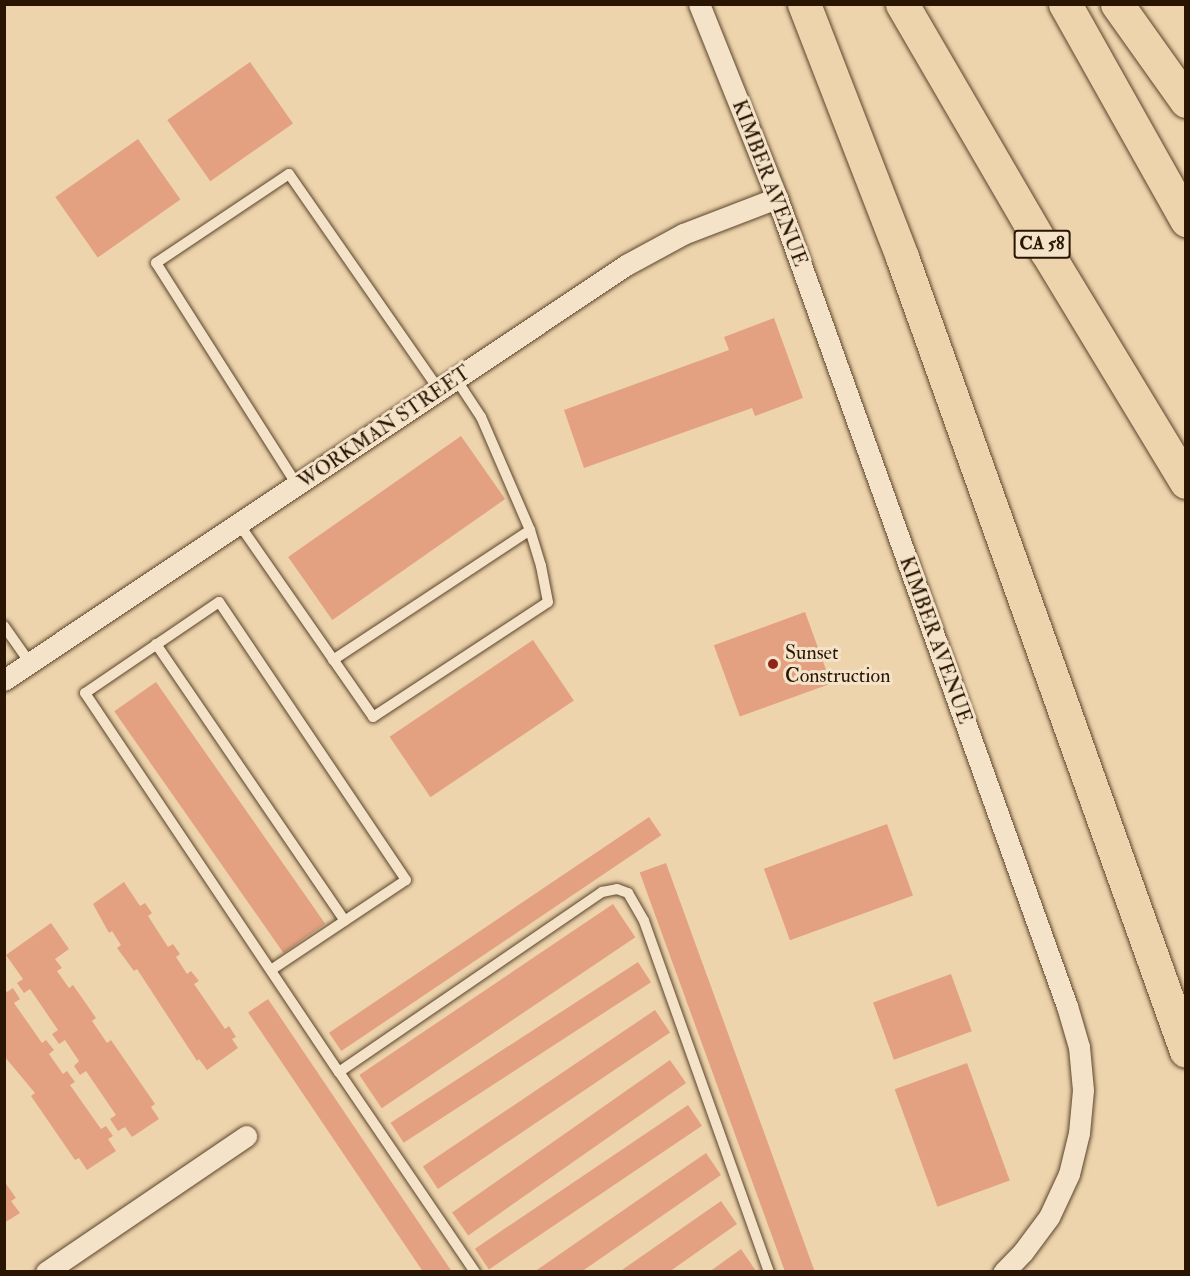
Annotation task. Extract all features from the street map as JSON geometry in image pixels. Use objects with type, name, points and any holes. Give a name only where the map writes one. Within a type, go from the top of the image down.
[{"type":"highway","points":[[804,4],[902,257],[1185,1051]]},
{"type":"highway","name":"CA 58","points":[[902,4],[1046,251],[1185,482]]},
{"type":"highway","points":[[1065,4],[1185,220]]},
{"type":"highway","points":[[1117,4],[1185,101]]},
{"type":"street","name":"KIMBER AVENUE","points":[[699,4],[777,198],[1059,983],[1079,1047],[1083,1090],[1079,1132],[1069,1174],[1049,1217],[1023,1252],[1004,1272]]},
{"type":"street","name":"WORKMAN STREET","points":[[4,680],[626,265],[683,234],[777,198]]},
{"type":"street","points":[[57,1269],[246,1136]]},
{"type":"lane","points":[[239,524],[373,717],[548,602],[530,530],[481,417],[447,384],[290,174],[156,263],[297,485]]},
{"type":"lane","points":[[333,660],[530,530]]},
{"type":"lane","points":[[271,970],[406,879],[219,602],[85,693],[339,1072],[475,1272]]},
{"type":"lane","points":[[4,626],[30,663]]},
{"type":"lane","points":[[156,644],[345,921]]},
{"type":"lane","points":[[339,1072],[602,892],[617,889],[628,893],[644,921],[769,1272]]},
{"type":"building","points":[[250,62],[293,123],[210,181],[167,120]]},
{"type":"building","points":[[138,139],[180,200],[98,258],[55,197]]},
{"type":"building","points":[[774,318],[803,398],[755,416],[752,408],[584,468],[564,410],[729,350],[724,337]]},
{"type":"building","points":[[461,436],[505,499],[332,620],[288,557]]},
{"type":"building","name":"Sunset Construction","points":[[805,612],[831,683],[740,717],[714,645]]},
{"type":"building","points":[[533,640],[574,701],[430,797],[390,737]]},
{"type":"building","points":[[156,682],[325,924],[283,953],[114,711]]},
{"type":"building","points":[[649,817],[661,835],[341,1051],[329,1033]]},
{"type":"building","points":[[887,824],[913,895],[790,940],[764,869]]},
{"type":"building","points":[[666,863],[815,1272],[785,1272],[640,873]]},
{"type":"building","points":[[124,882],[140,906],[145,903],[152,913],[148,916],[168,947],[173,944],[180,954],[176,957],[187,974],[191,971],[199,981],[194,984],[225,1029],[229,1026],[236,1037],[232,1039],[238,1048],[207,1070],[199,1059],[197,1061],[137,969],[134,971],[117,948],[121,945],[112,931],[109,933],[93,904]]},
{"type":"building","points":[[613,904],[635,937],[382,1108],[359,1075]]},
{"type":"building","points":[[51,923],[69,949],[55,959],[62,968],[57,971],[69,988],[73,985],[96,1018],[92,1021],[107,1043],[111,1040],[155,1104],[151,1107],[159,1119],[132,1137],[125,1127],[118,1131],[110,1119],[116,1115],[86,1071],[80,1075],[74,1066],[79,1061],[65,1040],[59,1044],[52,1034],[58,1030],[30,989],[24,993],[17,983],[23,979],[6,955]]},
{"type":"building","points":[[638,962],[651,982],[404,1143],[391,1123]]},
{"type":"building","points":[[951,974],[972,1031],[894,1060],[873,1002]]},
{"type":"building","points":[[13,988],[20,999],[14,1003],[42,1043],[46,1040],[54,1050],[49,1054],[63,1074],[67,1071],[75,1082],[70,1085],[101,1129],[106,1126],[113,1136],[108,1139],[116,1151],[87,1170],[79,1158],[75,1160],[31,1096],[35,1093],[4,1056],[4,989],[7,992]]},
{"type":"building","points":[[268,999],[452,1272],[423,1272],[248,1012]]},
{"type":"building","points":[[655,1010],[670,1032],[438,1189],[423,1167]]},
{"type":"building","points":[[670,1060],[686,1083],[468,1236],[452,1213]]},
{"type":"building","points":[[967,1063],[1010,1180],[937,1207],[895,1089]]},
{"type":"building","points":[[688,1105],[702,1126],[489,1269],[475,1249]]},
{"type":"building","points":[[706,1153],[721,1175],[581,1272],[534,1272]]},
{"type":"building","points":[[4,1181],[16,1198],[11,1201],[20,1213],[4,1223]]},
{"type":"building","points":[[721,1201],[737,1224],[669,1272],[619,1272]]},
{"type":"building","points":[[741,1249],[756,1271],[709,1272]]},
{"type":"place","name":"Sunset Construction","points":[[773,664]]}]
